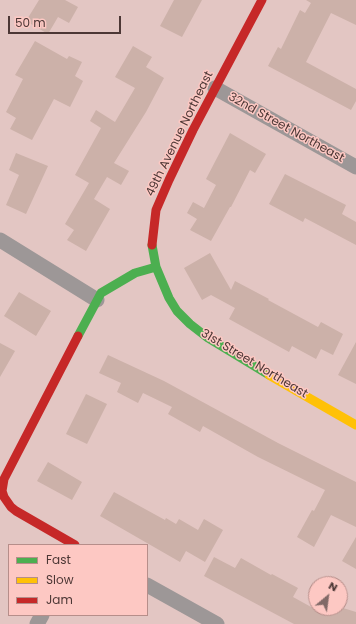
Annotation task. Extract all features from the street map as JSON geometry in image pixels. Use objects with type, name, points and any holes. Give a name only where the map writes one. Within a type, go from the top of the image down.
[{"type":"street","name":"49th Avenue Northeast","points":[[156,267],[152,243],[156,210],[192,130],[262,0]]},
{"type":"street","name":"32nd Street Northeast","points":[[215,88],[356,167]]},
{"type":"street","points":[[0,240],[97,300]]},
{"type":"street","points":[[73,544],[16,511],[7,502],[2,492],[3,485],[8,469],[97,300],[102,293],[115,284],[135,273],[156,267]]},
{"type":"street","name":"31st Street Northeast","points":[[156,267],[169,298],[190,324],[208,338],[356,425]]},
{"type":"street","points":[[148,586],[217,624]]},
{"type":"building","points":[[39,0],[65,0],[78,7],[69,23],[58,17],[48,34],[26,21]]},
{"type":"building","points":[[174,0],[202,0],[182,37],[160,26]]},
{"type":"building","points":[[306,0],[356,0],[356,25],[331,13],[306,62],[356,89],[356,101],[351,110],[268,66],[278,47],[281,49],[300,10],[305,13],[311,3]]},
{"type":"building","points":[[35,41],[67,59],[69,56],[82,62],[75,76],[83,81],[70,107],[54,99],[32,140],[10,129],[16,118],[6,112],[23,79],[15,75]]},
{"type":"building","points":[[133,46],[152,57],[146,67],[164,78],[146,112],[114,163],[129,171],[121,185],[107,177],[94,199],[110,209],[86,251],[67,240],[74,230],[65,224],[89,183],[75,175],[101,128],[90,121],[96,110],[115,122],[135,88],[115,77]]},
{"type":"building","points":[[230,133],[266,154],[255,173],[250,170],[211,241],[190,230],[197,219],[187,213],[193,202],[204,208],[216,185],[206,179]]},
{"type":"building","points":[[16,153],[48,166],[26,214],[6,205],[19,175],[9,170]]},
{"type":"building","points":[[285,174],[346,205],[342,214],[356,222],[356,245],[305,218],[303,222],[269,204]]},
{"type":"building","points":[[210,253],[231,290],[235,281],[318,327],[321,322],[343,334],[333,355],[321,349],[316,359],[292,346],[289,352],[229,319],[235,308],[211,295],[202,300],[184,268]]},
{"type":"building","points":[[19,292],[51,311],[36,336],[4,316]]},
{"type":"building","points":[[356,342],[356,384],[338,375]]},
{"type":"building","points":[[0,343],[15,351],[0,377]]},
{"type":"building","points":[[108,355],[164,381],[278,443],[356,482],[356,527],[331,515],[314,547],[297,537],[312,510],[314,511],[325,490],[258,457],[203,426],[200,432],[168,414],[172,407],[143,393],[138,403],[117,392],[121,383],[99,373]]},
{"type":"building","points":[[86,394],[107,404],[87,444],[66,434]]},
{"type":"building","points":[[48,462],[82,482],[72,500],[37,481]]},
{"type":"building","points":[[114,492],[165,520],[166,518],[176,524],[179,519],[198,530],[204,519],[223,530],[205,562],[186,551],[180,562],[100,516]]},
{"type":"building","points":[[356,537],[356,569],[342,561]]},
{"type":"building","points":[[214,557],[235,568],[241,558],[298,588],[293,597],[308,605],[308,616],[348,616],[348,610],[356,612],[356,624],[294,624],[204,576]]},
{"type":"traffic: fast","points":[[152,245],[156,267],[169,298],[177,311],[190,324],[208,338],[269,375]]},
{"type":"traffic: fast","points":[[78,336],[101,293],[135,273],[156,267]]},
{"type":"traffic: slow","points":[[269,375],[356,425]]},
{"type":"traffic: jam","points":[[152,245],[156,210],[169,180],[193,130],[262,0]]},
{"type":"traffic: jam","points":[[73,544],[16,511],[11,507],[2,491],[4,479],[78,336]]}]
